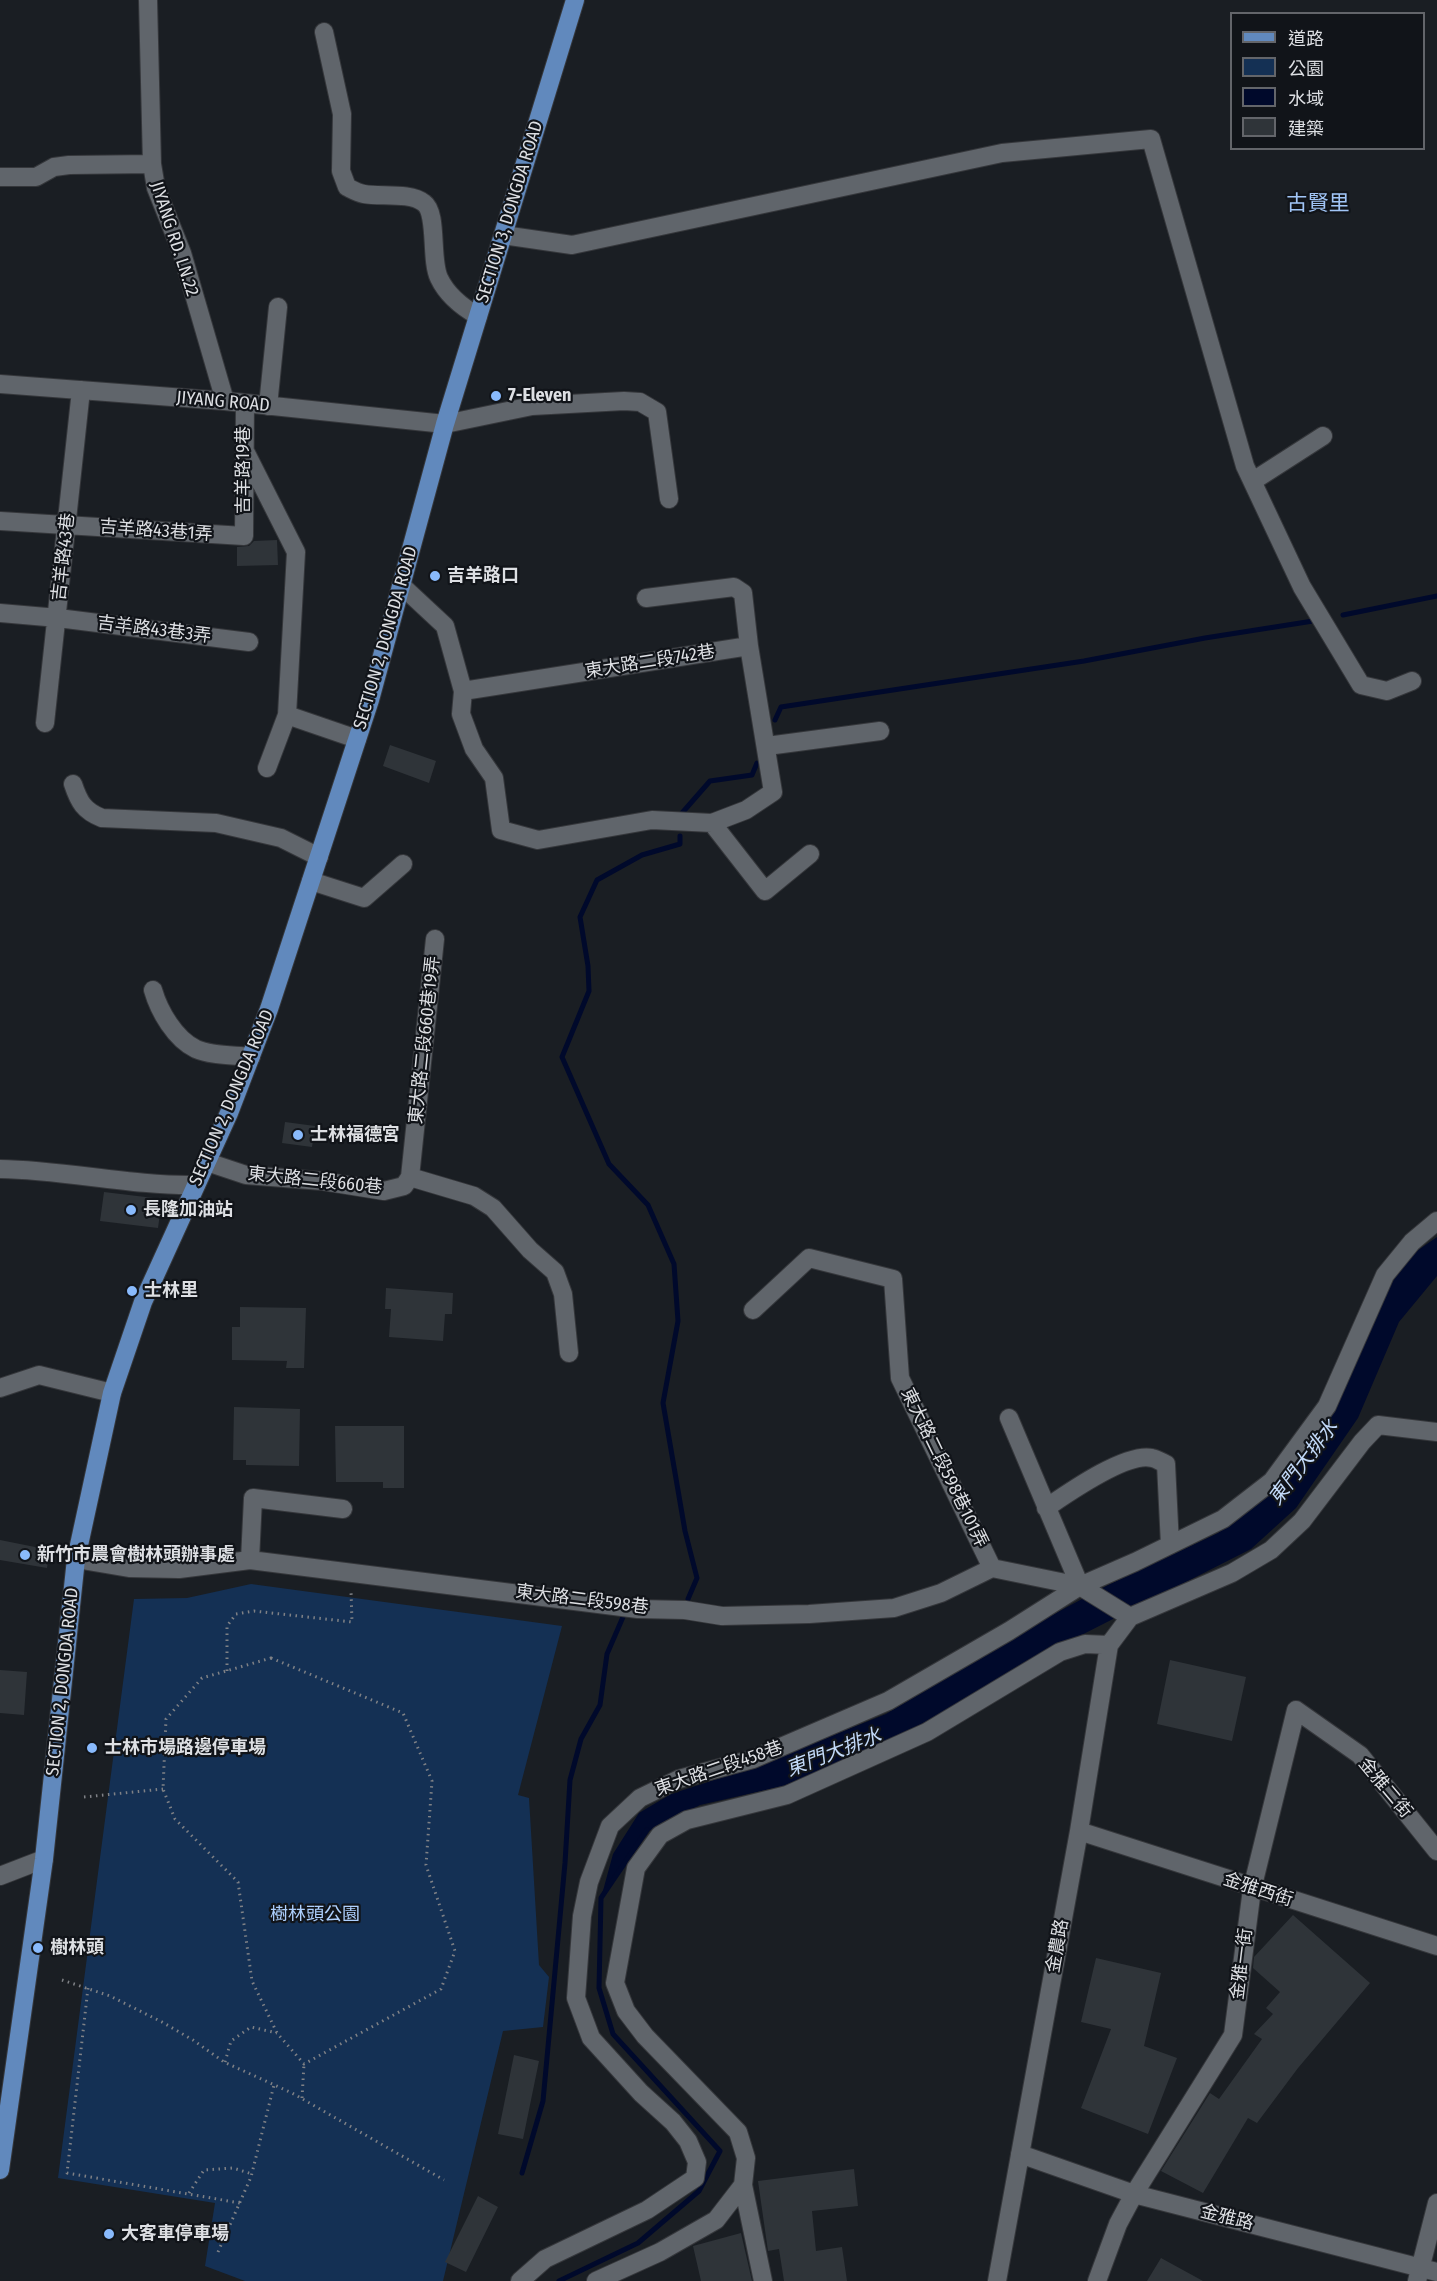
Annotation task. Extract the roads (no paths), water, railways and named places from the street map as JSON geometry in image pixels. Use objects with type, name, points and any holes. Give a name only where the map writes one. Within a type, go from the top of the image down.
[{"type":"main road","name":"SECTION 3, DONGDA ROAD","points":[[445,424],[575,0]]},
{"type":"main road","name":"SECTION 2, DONGDA ROAD","points":[[0,2170],[44,1859],[76,1558],[112,1393],[143,1302],[207,1162],[251,1057],[357,739],[445,424]]},
{"type":"street","name":"JIYANG RD. LN.22","points":[[148,0],[152,164],[156,188],[182,253],[225,401]]},
{"type":"street","points":[[324,32],[342,114],[341,171],[347,188],[362,194],[409,198],[423,202],[431,214],[431,237],[439,278],[459,305],[478,316]]},
{"type":"street","points":[[503,235],[572,245],[1002,153],[1151,139],[1245,466],[1302,586],[1361,685],[1387,691],[1412,681]]},
{"type":"street","points":[[0,177],[36,177],[54,167],[69,165],[152,164]]},
{"type":"street","points":[[268,406],[278,307]]},
{"type":"street","name":"JIYANG ROAD","points":[[0,384],[225,401],[445,424],[532,406],[640,402],[657,412],[669,499]]},
{"type":"street","name":"吉羊路43巷","points":[[45,723],[81,390]]},
{"type":"street","name":"吉羊路19巷","points":[[244,536],[245,403]]},
{"type":"street","points":[[1253,481],[1323,436]]},
{"type":"street","points":[[244,449],[296,552],[287,715],[267,768]]},
{"type":"street","name":"吉羊路43巷1弄","points":[[0,520],[244,536]]},
{"type":"street","points":[[401,585],[446,626],[463,691],[461,714],[474,749],[494,778],[501,830],[538,840],[652,820],[712,823],[746,810],[773,792],[749,646],[743,593],[734,587],[646,598]]},
{"type":"street","name":"吉羊路43巷3弄","points":[[0,613],[249,642]]},
{"type":"street","name":"東大路二段742巷","points":[[463,691],[749,646]]},
{"type":"street","points":[[287,715],[357,739]]},
{"type":"street","points":[[767,746],[880,731]]},
{"type":"street","points":[[73,783],[80,803],[90,813],[102,818],[216,823],[281,838],[319,857]]},
{"type":"street","points":[[712,823],[765,891],[810,854]]},
{"type":"street","points":[[311,881],[364,898],[403,864]]},
{"type":"street","name":"東大路二段660巷19弄","points":[[410,1177],[435,939]]},
{"type":"street","points":[[153,990],[165,1017],[185,1042],[196,1049],[251,1057]]},
{"type":"street","name":"東大路二段660巷","points":[[207,1162],[246,1174],[322,1181],[384,1191],[404,1186],[410,1177],[474,1196],[493,1208],[530,1250],[555,1272],[563,1294],[568,1353]]},
{"type":"street","points":[[0,1169],[101,1177],[154,1186],[196,1185]]},
{"type":"street","name":"東大路二段458巷","points":[[519,2281],[545,2259],[646,2210],[695,2178],[697,2162],[688,2141],[673,2122],[641,2093],[591,2038],[576,1998],[582,1916],[589,1882],[610,1826],[640,1798],[679,1779],[753,1760],[888,1701],[1009,1631],[1080,1586],[1223,1519],[1272,1481],[1327,1406],[1385,1275],[1412,1242],[1437,1221]]},
{"type":"street","name":"東大路二段598巷101弄","points":[[753,1310],[809,1257],[893,1279],[900,1378],[992,1568]]},
{"type":"street","points":[[0,1388],[39,1375],[112,1393]]},
{"type":"street","points":[[1009,1418],[1080,1586]]},
{"type":"street","points":[[992,1568],[1080,1586],[1130,1617],[1232,1573],[1270,1550],[1302,1521],[1362,1442],[1378,1425],[1437,1432]]},
{"type":"street","points":[[1046,1508],[1084,1483],[1130,1461],[1151,1458],[1166,1464],[1170,1545]]},
{"type":"street","points":[[250,1560],[254,1498],[343,1509]]},
{"type":"street","name":"東大路二段598巷","points":[[76,1558],[129,1568],[179,1569],[250,1560],[638,1609],[685,1610],[722,1616],[809,1614],[894,1608],[941,1593],[992,1568]]},
{"type":"street","name":"金農路","points":[[997,2281],[1079,1831],[1109,1645],[1130,1617]]},
{"type":"street","points":[[763,2281],[743,2186],[746,2158],[738,2132],[645,2036],[627,2011],[615,1983],[636,1868],[660,1835],[687,1820],[787,1796],[927,1732],[1060,1652],[1085,1644],[1109,1645]]},
{"type":"street","name":"金雅二街","points":[[1296,1710],[1360,1755],[1437,1851]]},
{"type":"street","name":"金雅一街","points":[[1097,2281],[1118,2224],[1134,2194],[1233,2035],[1252,1888],[1296,1710]]},
{"type":"street","name":"金雅西街","points":[[1079,1831],[1437,1946]]},
{"type":"street","points":[[0,1876],[44,1859]]},
{"type":"street","name":"金雅路","points":[[1020,2154],[1134,2194],[1418,2274],[1437,2272]]},
{"type":"street","points":[[597,2281],[660,2252],[716,2220],[743,2186]]},
{"type":"street","points":[[1418,2274],[1437,2204]]},
{"type":"water","points":[[1437,1237],[1437,1276],[1399,1322],[1358,1418],[1296,1508],[1251,1549],[1044,1654],[900,1737],[783,1786],[700,1805],[645,1833],[601,1898],[613,1854],[639,1813],[671,1794],[751,1768],[886,1714],[1030,1627],[1110,1584],[1218,1533],[1279,1486],[1387,1284],[1414,1253]]},
{"type":"waterway","points":[[1343,615],[1437,596]]},
{"type":"waterway","points":[[775,720],[781,707],[1084,661],[1205,638],[1313,621]]},
{"type":"waterway","points":[[682,813],[710,781],[752,775],[757,763]]},
{"type":"waterway","points":[[680,836],[680,844],[642,855],[597,880],[580,917],[588,966],[589,991],[562,1057],[609,1164],[648,1205],[674,1264],[678,1321],[663,1403],[685,1531],[697,1578],[688,1599]]},
{"type":"waterway","points":[[522,2173],[543,2101],[565,1863],[570,1780],[581,1739],[600,1705],[607,1654],[623,1617]]},
{"type":"waterway","name":"東門大排水","points":[[559,2281],[638,2243],[699,2191],[720,2151],[613,2034],[599,1988],[601,1898],[647,1830]]},
{"type":"place","name":"7-Eleven","points":[[496,396]]},
{"type":"place","name":"吉羊路口","points":[[435,576]]},
{"type":"place","name":"士林福德宮","points":[[298,1135]]},
{"type":"place","name":"長隆加油站","points":[[131,1210]]},
{"type":"place","name":"士林里","points":[[132,1291]]},
{"type":"place","name":"新竹市農會樹林頭辦事處","points":[[25,1555]]},
{"type":"place","name":"士林市場路邊停車場","points":[[92,1748]]},
{"type":"place","name":"樹林頭","points":[[38,1948]]},
{"type":"place","name":"大客車停車場","points":[[109,2234]]},
{"type":"district","name":"古賢里","points":[[1318,204]]},
{"type":"park label","name":"樹林頭公園","points":[[315,1915]]}]
